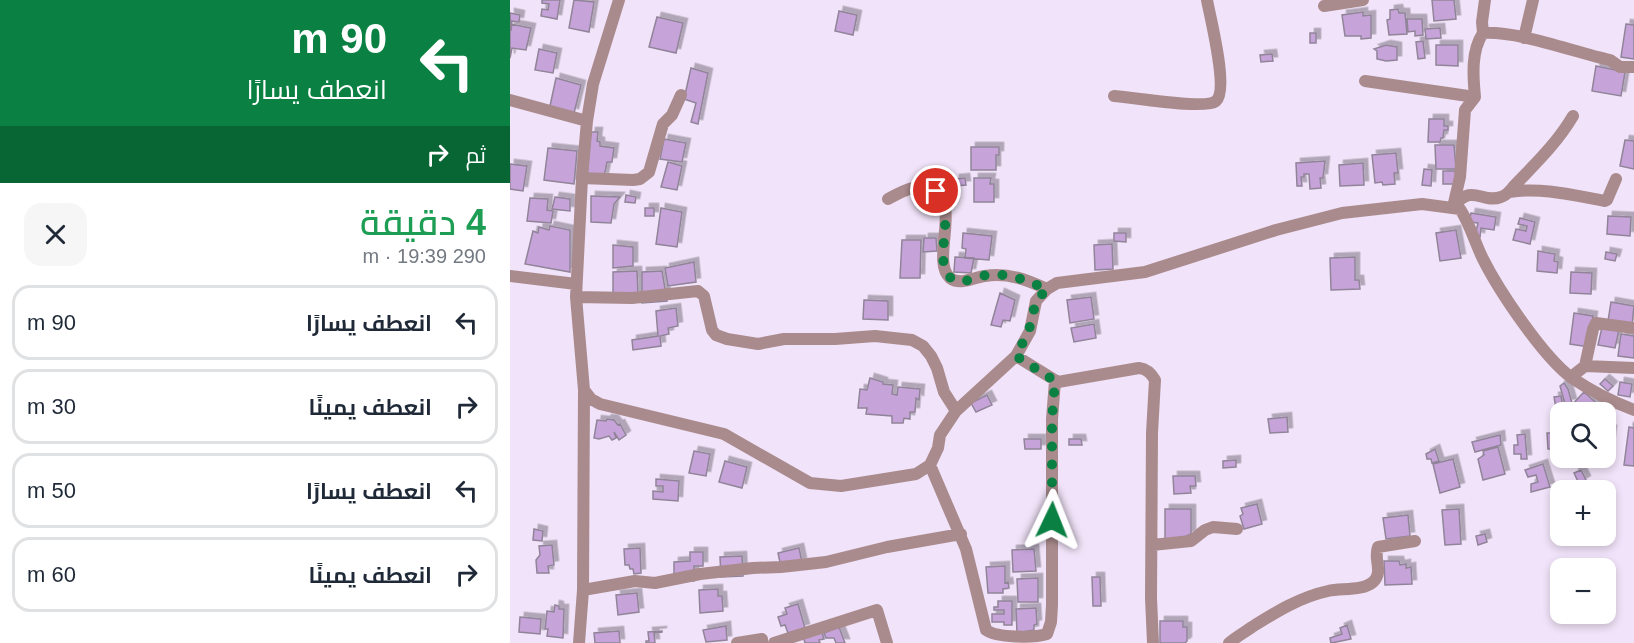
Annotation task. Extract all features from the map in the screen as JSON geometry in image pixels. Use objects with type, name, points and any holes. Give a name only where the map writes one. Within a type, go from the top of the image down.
[{"type":"street","points":[[579,643],[583,590],[584,390],[576,290],[582,178],[593,84],[619,0]]},
{"type":"street","points":[[1114,96],[1196,105],[1215,102],[1219,98],[1220,81],[1207,0]]},
{"type":"street","points":[[1324,6],[1363,0]]},
{"type":"street","points":[[1453,207],[1460,177],[1465,110],[1475,97],[1472,70],[1483,33],[1485,0]]},
{"type":"street","points":[[1524,38],[1533,0]]},
{"type":"street","points":[[1483,33],[1493,32],[1524,38],[1610,60],[1620,67],[1634,67]]},
{"type":"street","points":[[1365,81],[1475,97]]},
{"type":"street","points":[[582,178],[633,180],[640,179],[649,172],[663,124],[672,115],[681,95]]},
{"type":"street","points":[[510,100],[587,121]]},
{"type":"street","points":[[1509,192],[1561,136],[1573,116]]},
{"type":"street","points":[[1453,207],[1463,196],[1496,198],[1509,192],[1528,190],[1558,191],[1604,201],[1607,200],[1616,179]]},
{"type":"street","points":[[888,199],[904,190],[916,187],[926,187],[936,191],[946,213],[944,263],[946,273],[951,280],[959,282],[987,275],[1003,275],[1019,277],[1047,289]]},
{"type":"street","points":[[584,390],[591,399],[600,404],[724,434],[810,483],[840,486],[895,479],[916,474],[930,465],[938,448],[940,435],[956,411],[1016,356],[1029,330],[1036,301],[1047,289],[1057,283],[1145,272],[1276,230],[1342,213],[1422,204],[1460,209],[1467,218],[1484,260],[1503,293],[1551,357],[1571,377],[1634,410]]},
{"type":"street","points":[[510,276],[576,290],[632,298],[698,291],[704,296],[710,326],[716,335],[749,343],[758,344],[784,339],[875,336],[912,340],[923,346],[931,356],[944,392],[956,411]]},
{"type":"street","points":[[1571,377],[1585,366],[1596,323],[1634,328]]},
{"type":"street","points":[[1016,356],[1055,381],[1139,368],[1152,374],[1155,380],[1150,598],[1153,643]]},
{"type":"street","points":[[1585,366],[1634,368]]},
{"type":"street","points":[[930,465],[960,534],[971,566],[986,630],[1005,635],[1047,634],[1051,614],[1052,419],[1055,381]]},
{"type":"street","points":[[1152,545],[1191,541],[1213,527],[1237,529]]},
{"type":"street","points":[[583,590],[627,582],[655,583],[747,568],[826,562],[960,534]]},
{"type":"street","points":[[1229,643],[1281,609],[1302,600],[1328,591],[1369,585],[1375,581],[1378,573],[1376,555],[1378,547],[1414,541]]},
{"type":"street","points":[[774,643],[878,610],[887,643]]},
{"type":"street","points":[[738,643],[762,639],[762,643]]},
{"type":"building","points":[[542,0],[560,0],[557,19],[541,16],[542,9],[548,10],[549,4],[542,3]]},
{"type":"building","points":[[574,0],[594,2],[589,32],[569,28]]},
{"type":"building","points":[[1432,0],[1454,0],[1456,19],[1434,21]]},
{"type":"building","points":[[1398,9],[1399,13],[1405,13],[1407,34],[1389,35],[1387,20],[1390,19],[1390,10]]},
{"type":"building","points":[[839,11],[857,15],[853,35],[835,31]]},
{"type":"building","points":[[1363,12],[1363,16],[1371,15],[1371,38],[1345,36],[1342,15]]},
{"type":"building","points":[[510,13],[520,15],[519,22],[512,21],[511,31]]},
{"type":"building","points":[[657,17],[683,23],[676,53],[649,47]]},
{"type":"building","points":[[1407,19],[1422,19],[1423,35],[1415,36],[1415,31],[1408,32]]},
{"type":"building","points":[[510,24],[531,28],[526,50],[512,48],[510,58]]},
{"type":"building","points":[[1626,24],[1634,25],[1634,59],[1621,57]]},
{"type":"building","points":[[1440,28],[1441,38],[1426,39],[1425,29]]},
{"type":"building","points":[[1310,33],[1316,33],[1316,43],[1310,43]]},
{"type":"building","points":[[1423,41],[1425,58],[1418,59],[1416,42]]},
{"type":"building","points":[[1386,45],[1397,47],[1397,60],[1377,59],[1377,51],[1374,49]]},
{"type":"building","points":[[1436,45],[1458,45],[1458,66],[1436,65]]},
{"type":"building","points":[[539,49],[557,53],[553,73],[535,70]]},
{"type":"building","points":[[1272,54],[1273,61],[1261,62],[1260,55]]},
{"type":"building","points":[[1596,66],[1625,72],[1621,96],[1592,91]]},
{"type":"building","points":[[691,68],[708,73],[698,124],[691,122],[696,103],[684,99]]},
{"type":"building","points":[[556,78],[581,85],[574,113],[550,106]]},
{"type":"building","points":[[1429,119],[1444,119],[1444,126],[1448,126],[1440,142],[1428,142]]},
{"type":"building","points":[[591,132],[598,132],[597,141],[600,142],[600,146],[614,148],[612,162],[607,162],[604,177],[587,175]]},
{"type":"building","points":[[664,139],[686,143],[682,162],[660,159]]},
{"type":"building","points":[[1625,140],[1634,141],[1634,169],[1620,166]]},
{"type":"building","points":[[1435,145],[1454,145],[1456,169],[1436,169]]},
{"type":"building","points":[[971,147],[999,147],[999,155],[996,155],[996,170],[971,170]]},
{"type":"building","points":[[548,148],[577,151],[574,184],[544,180]]},
{"type":"building","points":[[1396,153],[1398,173],[1394,173],[1395,184],[1375,183],[1372,155]]},
{"type":"building","points":[[1325,161],[1323,178],[1320,178],[1321,188],[1310,189],[1309,174],[1301,177],[1302,186],[1297,186],[1296,163]]},
{"type":"building","points":[[668,162],[682,166],[677,190],[661,187]]},
{"type":"building","points":[[1363,163],[1364,185],[1340,186],[1339,165]]},
{"type":"building","points":[[510,164],[527,166],[523,191],[510,189]]},
{"type":"building","points":[[1424,169],[1432,170],[1431,186],[1422,185]]},
{"type":"building","points":[[1443,171],[1456,171],[1457,184],[1443,184]]},
{"type":"building","points":[[965,178],[966,185],[955,186],[955,179]]},
{"type":"building","points":[[974,178],[991,178],[990,184],[994,184],[994,202],[974,202]]},
{"type":"building","points":[[626,195],[636,197],[635,203],[625,202]]},
{"type":"building","points":[[591,196],[620,197],[614,204],[611,223],[591,222]]},
{"type":"building","points":[[555,197],[570,199],[570,211],[552,209]]},
{"type":"building","points":[[530,198],[548,199],[547,210],[553,211],[551,223],[527,221]]},
{"type":"building","points":[[645,208],[654,208],[654,216],[645,216]]},
{"type":"building","points":[[661,208],[682,212],[677,247],[656,244]]},
{"type":"building","points":[[1471,213],[1496,217],[1494,230],[1481,228],[1480,237],[1475,236],[1478,223],[1469,222]]},
{"type":"building","points":[[1608,216],[1631,217],[1630,236],[1607,234]]},
{"type":"building","points":[[1520,218],[1535,222],[1530,244],[1513,240],[1516,229],[1526,231],[1527,226],[1518,224]]},
{"type":"building","points":[[550,226],[570,230],[570,272],[525,264],[533,231],[538,233],[539,227],[549,230]]},
{"type":"building","points":[[1456,230],[1461,258],[1440,261],[1436,233]]},
{"type":"building","points":[[963,233],[992,236],[989,260],[965,258],[966,249],[962,248]]},
{"type":"building","points":[[1114,233],[1126,233],[1126,242],[1114,241]]},
{"type":"building","points":[[924,238],[936,238],[937,251],[923,252]]},
{"type":"building","points":[[902,240],[921,240],[920,278],[900,278]]},
{"type":"building","points":[[1112,244],[1113,269],[1095,270],[1094,245]]},
{"type":"building","points":[[613,245],[633,247],[633,266],[613,268]]},
{"type":"building","points":[[1538,251],[1555,254],[1554,261],[1558,262],[1557,273],[1537,271]]},
{"type":"building","points":[[1606,252],[1617,254],[1615,261],[1605,259]]},
{"type":"building","points":[[955,257],[974,258],[971,273],[954,272]]},
{"type":"building","points":[[1355,257],[1355,280],[1359,280],[1360,289],[1331,290],[1330,258]]},
{"type":"building","points":[[694,262],[696,282],[668,286],[665,268]]},
{"type":"building","points":[[637,271],[638,295],[613,297],[613,272]]},
{"type":"building","points":[[662,271],[667,301],[642,303],[642,272]]},
{"type":"building","points":[[1571,272],[1592,273],[1591,294],[1570,293]]},
{"type":"building","points":[[1000,293],[1015,300],[1010,321],[1003,320],[1001,327],[991,325]]},
{"type":"building","points":[[1091,297],[1094,319],[1070,323],[1067,300]]},
{"type":"building","points":[[864,300],[888,301],[888,320],[863,319]]},
{"type":"building","points":[[1611,302],[1634,306],[1632,325],[1608,321]]},
{"type":"building","points":[[676,308],[678,326],[668,328],[669,334],[660,336],[661,346],[633,350],[632,340],[658,336],[656,311]]},
{"type":"building","points":[[1574,313],[1593,316],[1589,347],[1570,344]]},
{"type":"building","points":[[1094,324],[1096,338],[1074,342],[1071,328]]},
{"type":"building","points":[[1602,327],[1619,330],[1615,348],[1598,345]]},
{"type":"building","points":[[1621,334],[1634,336],[1634,358],[1618,356]]},
{"type":"building","points":[[870,378],[883,382],[883,384],[893,385],[892,394],[897,395],[898,387],[920,389],[919,400],[916,398],[915,412],[910,412],[910,419],[904,418],[903,423],[892,423],[892,416],[866,414],[867,408],[858,408],[860,389],[867,390]]},
{"type":"building","points":[[1605,379],[1613,386],[1608,391],[1600,384]]},
{"type":"building","points":[[1620,382],[1632,384],[1630,397],[1618,395]]},
{"type":"building","points":[[1564,383],[1572,402],[1564,402],[1560,386]]},
{"type":"building","points":[[1584,392],[1595,402],[1575,402]]},
{"type":"building","points":[[987,395],[992,405],[976,412],[971,403]]},
{"type":"building","points":[[1561,396],[1562,402],[1555,402],[1554,397]]},
{"type":"building","points":[[1287,417],[1288,432],[1270,433],[1268,419]]},
{"type":"building","points":[[607,419],[620,424],[626,435],[619,440],[614,432],[616,438],[612,440],[609,436],[594,438],[597,420],[606,421]]},
{"type":"building","points":[[1629,427],[1634,428],[1634,466],[1624,465]]},
{"type":"building","points":[[1547,433],[1550,433],[1550,449],[1548,449]]},
{"type":"building","points":[[1525,434],[1527,459],[1521,459],[1521,454],[1514,454],[1514,445],[1518,445],[1517,435]]},
{"type":"building","points":[[1500,435],[1501,445],[1475,452],[1472,442]]},
{"type":"building","points":[[1024,439],[1041,439],[1041,449],[1025,449]]},
{"type":"building","points":[[1069,439],[1081,439],[1082,445],[1069,445]]},
{"type":"building","points":[[1498,447],[1505,474],[1483,480],[1478,459],[1484,455],[1483,451]]},
{"type":"building","points":[[1435,449],[1439,461],[1432,463],[1431,459],[1427,459],[1426,454]]},
{"type":"building","points":[[694,451],[710,454],[706,476],[689,473]]},
{"type":"building","points":[[1453,459],[1460,487],[1440,493],[1433,464]]},
{"type":"building","points":[[1236,460],[1236,467],[1223,468],[1223,461]]},
{"type":"building","points":[[725,461],[747,467],[742,488],[719,482]]},
{"type":"building","points":[[1543,464],[1550,487],[1531,492],[1531,484],[1538,482],[1536,475],[1528,477],[1525,470]]},
{"type":"building","points":[[1581,470],[1586,480],[1577,480],[1574,473]]},
{"type":"building","points":[[1173,476],[1195,476],[1196,486],[1190,486],[1191,493],[1174,494]]},
{"type":"building","points":[[656,479],[679,481],[678,501],[653,499],[653,491],[663,492],[663,486],[656,486]]},
{"type":"building","points":[[1257,504],[1262,524],[1244,529],[1240,516],[1243,514],[1241,508]]},
{"type":"building","points":[[1165,509],[1191,509],[1191,534],[1180,539],[1165,539]]},
{"type":"building","points":[[1459,509],[1461,544],[1445,545],[1442,510]]},
{"type":"building","points":[[1408,515],[1410,536],[1386,539],[1383,518]]},
{"type":"building","points":[[534,529],[543,531],[542,541],[533,540]]},
{"type":"building","points":[[1485,534],[1487,542],[1478,545],[1476,536]]},
{"type":"building","points":[[552,545],[554,565],[548,566],[549,573],[537,573],[536,560],[540,555],[539,546]]},
{"type":"building","points":[[640,548],[641,573],[634,574],[629,565],[625,565],[624,549]]},
{"type":"building","points":[[799,548],[802,562],[781,567],[778,553]]},
{"type":"building","points":[[1034,549],[1036,571],[1013,572],[1012,550]]},
{"type":"building","points":[[690,552],[703,552],[703,566],[694,566],[694,581],[674,581],[674,562],[690,561]]},
{"type":"building","points":[[742,556],[743,576],[721,577],[720,557]]},
{"type":"building","points":[[1384,561],[1399,561],[1400,565],[1406,564],[1406,568],[1411,567],[1412,584],[1385,585]]},
{"type":"building","points":[[1005,566],[1005,583],[1008,582],[1009,588],[1003,589],[1003,593],[988,593],[986,567]]},
{"type":"building","points":[[1092,577],[1100,577],[1101,606],[1093,606]]},
{"type":"building","points":[[1038,578],[1038,602],[1018,602],[1017,579]]},
{"type":"building","points":[[718,589],[718,596],[722,596],[723,611],[700,613],[699,590]]},
{"type":"building","points":[[637,593],[639,612],[618,615],[616,595]]},
{"type":"building","points":[[998,601],[1012,601],[1012,625],[992,622],[992,614],[1004,614],[1004,610],[994,610],[994,607],[998,607]]},
{"type":"building","points":[[798,604],[805,628],[788,633],[785,625],[781,626],[778,617],[787,614],[785,608]]},
{"type":"building","points":[[555,605],[559,606],[559,609],[564,609],[563,638],[547,636],[548,629],[545,629],[547,611],[554,612]]},
{"type":"building","points":[[1036,608],[1037,624],[1034,625],[1034,630],[1017,633],[1016,609]]},
{"type":"building","points":[[520,617],[541,619],[540,634],[519,632]]},
{"type":"building","points":[[1160,621],[1183,621],[1183,627],[1187,627],[1187,641],[1185,643],[1160,643]]},
{"type":"building","points":[[1347,625],[1351,639],[1331,643],[1330,638],[1342,634],[1340,628]]},
{"type":"building","points":[[726,626],[727,640],[706,642],[703,630]]},
{"type":"building","points":[[839,627],[845,643],[836,643],[834,638],[826,638],[824,633]]},
{"type":"building","points":[[821,630],[824,639],[819,640],[820,643],[805,643],[803,636]]},
{"type":"building","points":[[619,631],[620,643],[595,643],[594,633]]},
{"type":"building","points":[[662,631],[654,633],[655,643],[646,643],[649,641],[648,632]]},
{"type":"route","points":[[936,191],[946,213],[944,263],[946,273],[951,280],[959,282],[987,275],[1003,275],[1019,277],[1047,289],[1036,301],[1029,330],[1016,356],[1055,381],[1052,403],[1052,520]]}]
